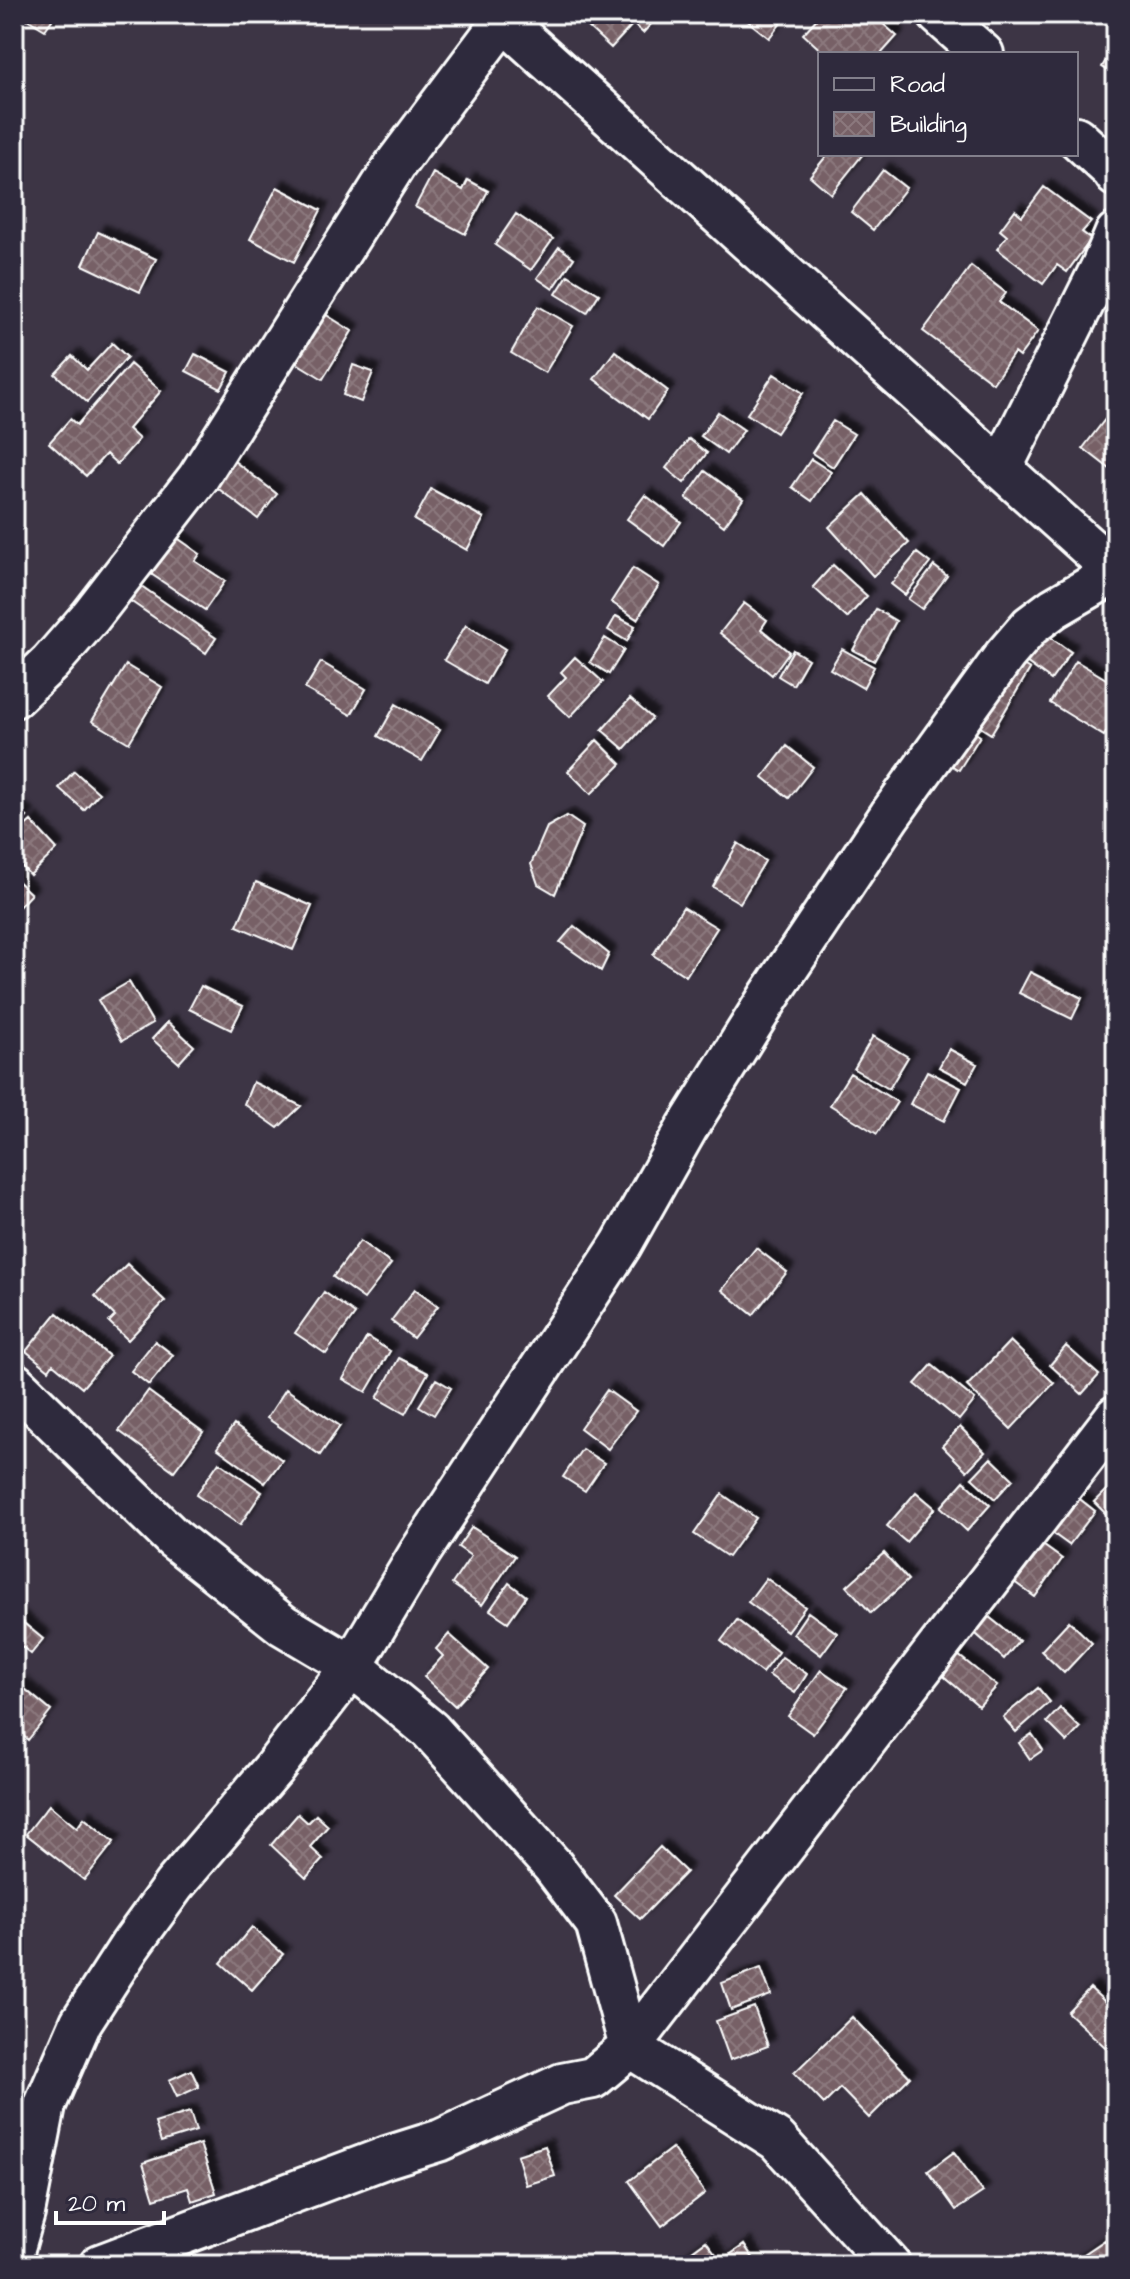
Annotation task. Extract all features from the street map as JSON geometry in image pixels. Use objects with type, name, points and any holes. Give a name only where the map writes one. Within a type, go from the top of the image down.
[{"type":"street","points":[[938,14],[981,52]]},
{"type":"street","points":[[14,697],[50,663],[91,616],[198,478],[395,165],[502,16],[1116,572],[1054,608],[1030,626],[1005,655],[890,815],[770,995],[687,1128],[621,1245],[419,1554],[352,1666],[273,1769],[174,1885],[130,1946],[81,2022],[45,2105],[14,2248]]},
{"type":"street","points":[[1078,139],[1116,176]]},
{"type":"street","points":[[1001,469],[1116,233]]},
{"type":"street","points":[[14,1383],[173,1538],[283,1625],[352,1666],[430,1730],[552,1865],[596,1923],[630,2047],[777,2140],[890,2265]]},
{"type":"street","points":[[100,2265],[387,2157],[441,2140],[562,2084],[593,2078],[630,2047],[1116,1416]]},
{"type":"building","points":[[19,14],[56,14],[45,30]]},
{"type":"building","points":[[574,14],[660,14],[643,33],[633,24],[611,48]]},
{"type":"building","points":[[739,14],[788,14],[769,38]]},
{"type":"building","points":[[821,14],[884,14],[886,16],[881,22],[897,36],[883,52],[823,52],[803,34]]},
{"type":"building","points":[[1116,43],[1116,76],[1102,67]]},
{"type":"building","points":[[826,156],[861,156],[831,194],[810,176]]},
{"type":"building","points":[[883,170],[906,188],[873,230],[851,212]]},
{"type":"building","points":[[433,173],[463,190],[468,180],[488,191],[465,234],[415,207]]},
{"type":"building","points":[[277,187],[321,210],[294,262],[250,239]]},
{"type":"building","points":[[1044,187],[1091,222],[1082,232],[1091,239],[1067,272],[1057,265],[1043,284],[997,249],[1007,236],[1000,230],[1015,210],[1022,216]]},
{"type":"building","points":[[516,214],[553,239],[531,270],[495,245]]},
{"type":"building","points":[[98,232],[156,259],[140,292],[83,265]]},
{"type":"building","points":[[559,247],[574,258],[553,289],[537,278]]},
{"type":"building","points":[[971,266],[1006,293],[999,302],[1038,331],[1019,357],[1014,353],[993,383],[923,331]]},
{"type":"building","points":[[568,275],[599,294],[587,313],[556,294]]},
{"type":"building","points":[[538,306],[573,326],[545,373],[511,353]]},
{"type":"building","points":[[320,311],[352,331],[323,379],[290,359]]},
{"type":"building","points":[[112,343],[127,357],[87,402],[55,374],[72,356],[87,370]]},
{"type":"building","points":[[615,351],[668,391],[648,419],[594,379]]},
{"type":"building","points":[[195,354],[230,372],[221,389],[186,371]]},
{"type":"building","points":[[130,364],[161,391],[128,429],[139,439],[117,464],[106,454],[86,476],[49,443],[70,419],[77,425]]},
{"type":"building","points":[[353,365],[373,372],[361,402],[343,395]]},
{"type":"building","points":[[774,374],[803,393],[776,433],[747,414]]},
{"type":"building","points":[[1116,405],[1116,472],[1115,473],[1083,448]]},
{"type":"building","points":[[718,412],[744,430],[726,454],[701,436]]},
{"type":"building","points":[[833,421],[854,434],[833,467],[812,453]]},
{"type":"building","points":[[689,439],[707,453],[684,483],[666,468]]},
{"type":"building","points":[[811,459],[831,472],[812,501],[792,487]]},
{"type":"building","points":[[234,461],[277,494],[258,519],[215,486]]},
{"type":"building","points":[[705,471],[743,499],[724,526],[686,498]]},
{"type":"building","points":[[431,489],[484,518],[467,550],[414,520]]},
{"type":"building","points":[[865,494],[909,543],[873,576],[829,527]]},
{"type":"building","points":[[645,495],[681,522],[664,546],[627,519]]},
{"type":"building","points":[[176,537],[200,554],[195,561],[225,581],[205,610],[151,574]]},
{"type":"building","points":[[917,553],[930,563],[905,595],[891,584]]},
{"type":"building","points":[[833,565],[867,596],[847,618],[813,587]]},
{"type":"building","points":[[934,566],[947,576],[922,609],[908,599]]},
{"type":"building","points":[[633,568],[659,585],[637,619],[611,602]]},
{"type":"building","points":[[134,581],[216,638],[206,653],[123,596]]},
{"type":"building","points":[[744,603],[767,620],[761,629],[789,652],[772,675],[720,633]]},
{"type":"building","points":[[876,609],[896,621],[874,661],[853,650]]},
{"type":"building","points":[[616,616],[635,626],[627,641],[608,630]]},
{"type":"building","points":[[466,625],[505,649],[485,684],[444,660]]},
{"type":"building","points":[[1041,631],[1071,652],[1051,680],[1022,659]]},
{"type":"building","points":[[605,638],[624,650],[609,674],[590,662]]},
{"type":"building","points":[[842,649],[874,667],[863,688],[830,669]]},
{"type":"building","points":[[793,650],[808,659],[793,685],[778,676]]},
{"type":"building","points":[[575,657],[603,682],[570,717],[548,696],[566,677],[561,672]]},
{"type":"building","points":[[1012,659],[1030,669],[991,734],[974,723]]},
{"type":"building","points":[[1076,661],[1116,685],[1116,716],[1104,736],[1050,703]]},
{"type":"building","points":[[321,662],[366,689],[351,715],[305,689]]},
{"type":"building","points":[[126,665],[162,687],[129,743],[92,721]]},
{"type":"building","points":[[630,699],[652,718],[624,749],[602,730]]},
{"type":"building","points":[[396,704],[440,730],[422,761],[378,736]]},
{"type":"building","points":[[967,728],[980,736],[959,770],[946,762]]},
{"type":"building","points":[[597,740],[621,764],[591,794],[568,771]]},
{"type":"building","points":[[787,746],[813,767],[789,798],[763,777]]},
{"type":"building","points":[[74,771],[99,793],[84,810],[59,788]]},
{"type":"building","points":[[14,807],[27,817],[14,832]]},
{"type":"building","points":[[567,816],[583,827],[555,894],[538,884],[531,864],[547,827]]},
{"type":"building","points":[[31,821],[57,849],[30,875],[14,858],[14,836]]},
{"type":"building","points":[[738,843],[765,861],[740,903],[713,887]]},
{"type":"building","points":[[14,878],[31,894],[14,912]]},
{"type":"building","points":[[256,882],[312,906],[293,950],[237,926]]},
{"type":"building","points":[[683,907],[717,928],[686,976],[653,955]]},
{"type":"building","points":[[574,926],[609,954],[601,971],[560,942]]},
{"type":"building","points":[[1030,972],[1082,998],[1072,1019],[1019,993]]},
{"type":"building","points":[[129,982],[153,1023],[122,1041],[98,1000]]},
{"type":"building","points":[[201,986],[243,1006],[231,1030],[189,1009]]},
{"type":"building","points":[[168,1022],[194,1046],[179,1063],[152,1039]]},
{"type":"building","points":[[873,1036],[908,1057],[889,1089],[854,1069]]},
{"type":"building","points":[[949,1049],[977,1064],[967,1082],[939,1067]]},
{"type":"building","points":[[927,1071],[961,1088],[944,1121],[910,1104]]},
{"type":"building","points":[[850,1073],[897,1102],[877,1134],[830,1105]]},
{"type":"building","points":[[253,1082],[301,1106],[278,1128],[244,1104]]},
{"type":"building","points":[[360,1241],[391,1264],[364,1299],[333,1277]]},
{"type":"building","points":[[756,1248],[787,1272],[753,1315],[722,1290]]},
{"type":"building","points":[[127,1264],[165,1301],[128,1340],[109,1322],[115,1316],[95,1296]]},
{"type":"building","points":[[415,1289],[438,1306],[413,1338],[391,1321]]},
{"type":"building","points":[[324,1292],[355,1314],[326,1354],[295,1333]]},
{"type":"building","points":[[57,1313],[109,1356],[82,1388],[53,1364],[49,1370],[26,1351]]},
{"type":"building","points":[[367,1337],[390,1351],[366,1392],[343,1379]]},
{"type":"building","points":[[155,1341],[173,1355],[149,1385],[131,1371]]},
{"type":"building","points":[[1010,1341],[1054,1383],[1011,1429],[967,1386]]},
{"type":"building","points":[[1066,1346],[1099,1375],[1082,1394],[1050,1365]]},
{"type":"building","points":[[399,1358],[428,1373],[405,1414],[377,1398]]},
{"type":"building","points":[[932,1365],[975,1400],[959,1420],[915,1384]]},
{"type":"building","points":[[436,1379],[451,1388],[434,1415],[419,1406]]},
{"type":"building","points":[[286,1389],[340,1426],[320,1455],[267,1418]]},
{"type":"building","points":[[607,1390],[636,1411],[608,1449],[580,1428]]},
{"type":"building","points":[[148,1391],[203,1432],[174,1471],[119,1431]]},
{"type":"building","points":[[234,1425],[282,1460],[265,1483],[217,1448]]},
{"type":"building","points":[[960,1427],[985,1452],[967,1471],[942,1446]]},
{"type":"building","points":[[582,1449],[604,1463],[585,1491],[563,1477]]},
{"type":"building","points":[[991,1458],[1013,1479],[995,1499],[972,1478]]},
{"type":"building","points":[[219,1462],[262,1492],[240,1525],[196,1495]]},
{"type":"building","points":[[964,1481],[990,1505],[967,1531],[941,1507]]},
{"type":"building","points":[[1111,1485],[1116,1489],[1116,1524],[1094,1502]]},
{"type":"building","points":[[1067,1489],[1095,1511],[1069,1545],[1040,1524]]},
{"type":"building","points":[[916,1492],[935,1508],[906,1542],[887,1526]]},
{"type":"building","points":[[722,1494],[756,1518],[728,1557],[694,1534]]},
{"type":"building","points":[[472,1527],[515,1556],[482,1605],[452,1584],[471,1556],[458,1547]]},
{"type":"building","points":[[1033,1538],[1062,1559],[1035,1597],[1006,1576]]},
{"type":"building","points":[[884,1553],[908,1580],[871,1613],[847,1586]]},
{"type":"building","points":[[766,1578],[805,1607],[787,1631],[748,1602]]},
{"type":"building","points":[[509,1583],[526,1596],[508,1622],[490,1610]]},
{"type":"building","points":[[979,1609],[1019,1641],[1004,1659],[967,1626]]},
{"type":"building","points":[[808,1612],[837,1633],[821,1655],[793,1634]]},
{"type":"building","points":[[14,1615],[43,1639],[31,1654],[14,1640]]},
{"type":"building","points":[[737,1620],[778,1652],[762,1673],[721,1641]]},
{"type":"building","points":[[1069,1621],[1092,1643],[1064,1673],[1041,1651]]},
{"type":"building","points":[[449,1634],[488,1669],[455,1706],[424,1677],[443,1656],[436,1649]]},
{"type":"building","points":[[948,1647],[997,1686],[979,1706],[934,1668]]},
{"type":"building","points":[[782,1657],[807,1674],[795,1693],[769,1675]]},
{"type":"building","points":[[821,1670],[847,1688],[813,1734],[788,1716]]},
{"type":"building","points":[[19,1684],[51,1711],[28,1740],[14,1728],[14,1689]]},
{"type":"building","points":[[1038,1688],[1050,1702],[1016,1732],[1003,1717]]},
{"type":"building","points":[[1060,1708],[1080,1728],[1067,1742],[1047,1722]]},
{"type":"building","points":[[1032,1734],[1043,1750],[1030,1759],[1019,1743]]},
{"type":"building","points":[[49,1805],[77,1828],[84,1818],[114,1842],[84,1880],[26,1834]]},
{"type":"building","points":[[298,1814],[308,1823],[316,1815],[328,1826],[310,1847],[323,1859],[306,1878],[271,1845]]},
{"type":"building","points":[[660,1847],[686,1872],[640,1919],[614,1895]]},
{"type":"building","points":[[252,1927],[283,1954],[252,1990],[221,1963]]},
{"type":"building","points":[[761,1968],[771,1995],[731,2010],[722,1983]]},
{"type":"building","points":[[1090,1988],[1116,2012],[1116,2057],[1067,2012]]},
{"type":"building","points":[[754,2007],[768,2046],[730,2060],[716,2021]]},
{"type":"building","points":[[852,2017],[910,2077],[869,2118],[840,2088],[824,2104],[794,2073]]},
{"type":"building","points":[[191,2070],[199,2087],[177,2097],[169,2080]]},
{"type":"building","points":[[190,2112],[196,2131],[161,2142],[155,2123]]},
{"type":"building","points":[[200,2144],[216,2193],[192,2201],[188,2188],[154,2199],[143,2163]]},
{"type":"building","points":[[545,2146],[555,2176],[526,2185],[517,2155]]},
{"type":"building","points":[[672,2148],[705,2193],[662,2226],[629,2181]]},
{"type":"building","points":[[954,2152],[983,2192],[956,2210],[928,2171]]},
{"type":"building","points":[[1105,2240],[1116,2257],[1116,2265],[1068,2265]]},
{"type":"building","points":[[706,2241],[721,2261],[744,2245],[758,2265],[684,2265],[680,2260]]}]
